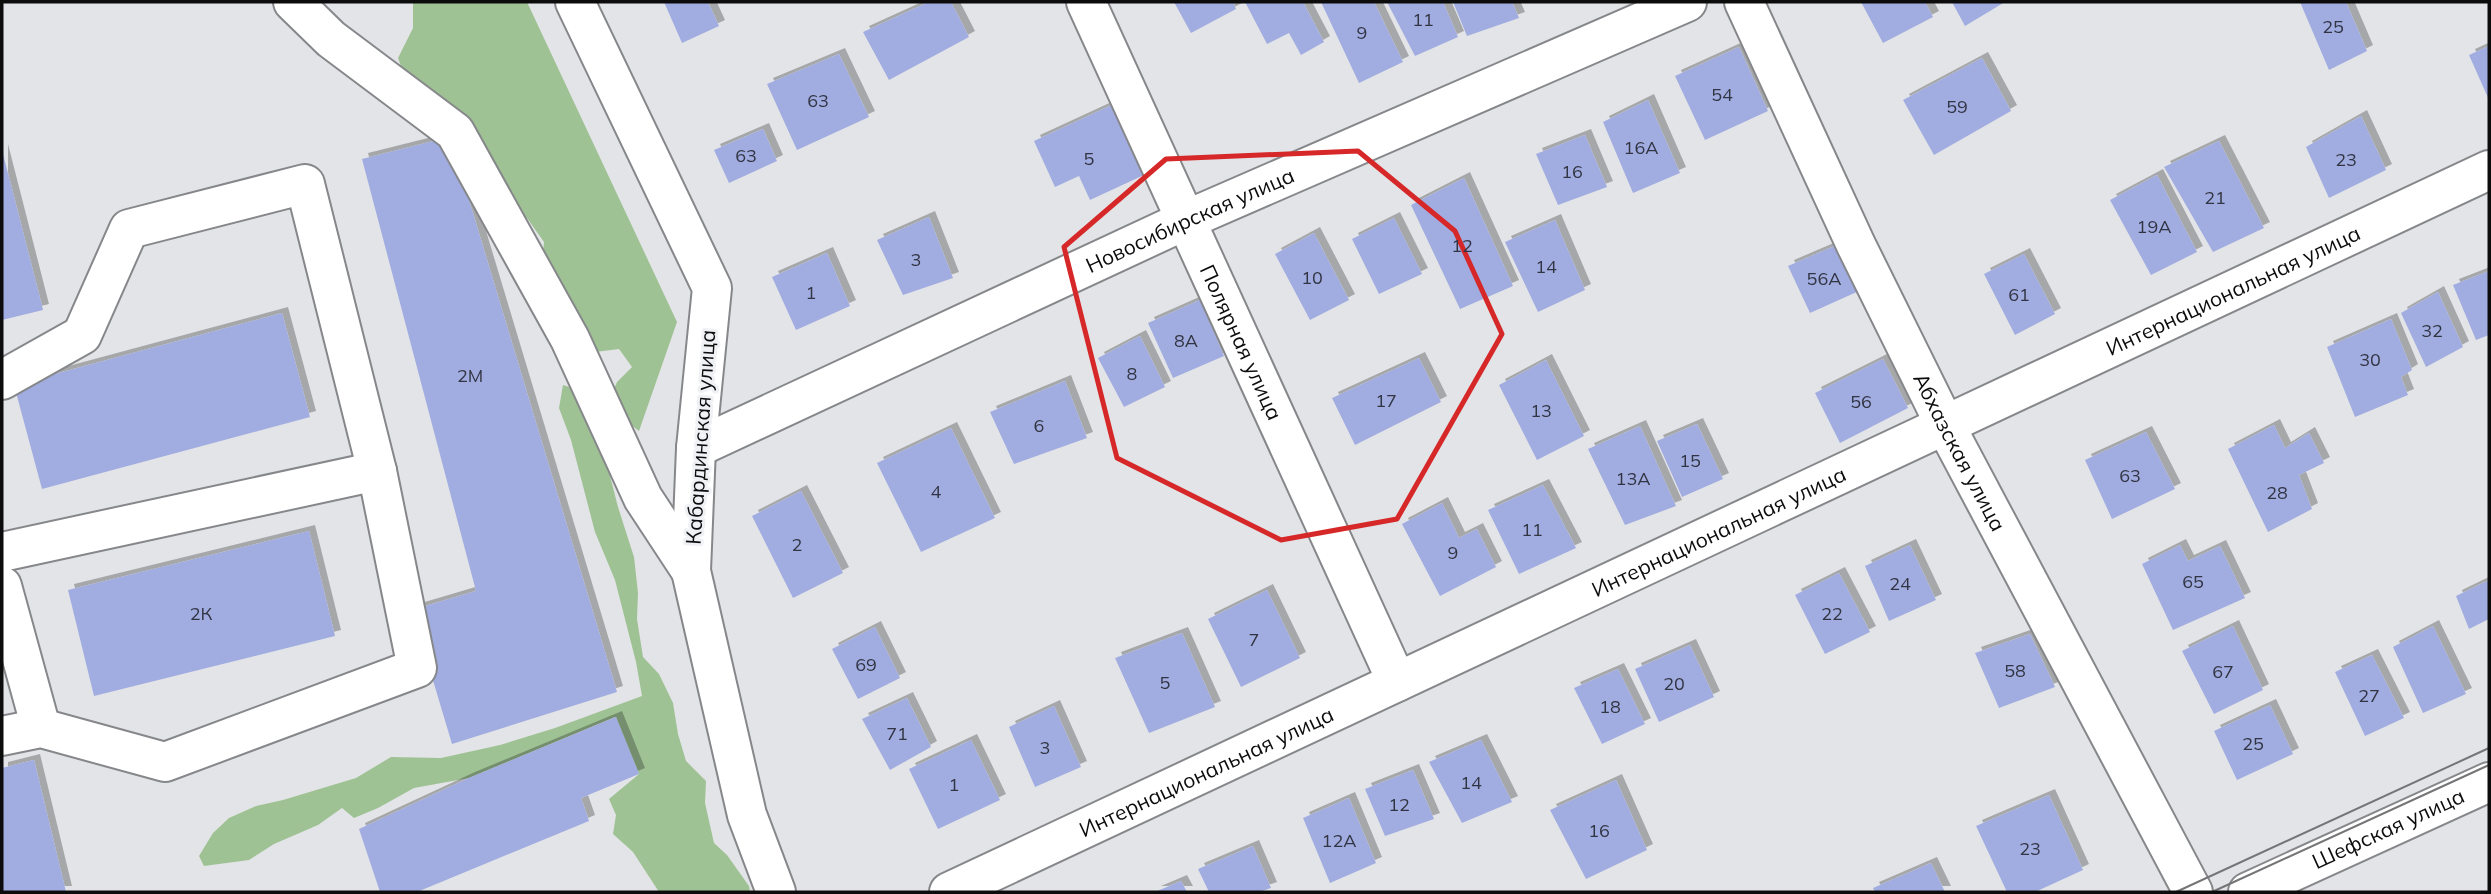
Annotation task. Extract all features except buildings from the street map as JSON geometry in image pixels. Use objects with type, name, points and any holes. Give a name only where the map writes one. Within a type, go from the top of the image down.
[{"type":"street","points":[[293,2],[331,39],[455,132],[570,340],[643,498],[691,571]]},
{"type":"street","name":"Кабардинская улица","points":[[575,2],[712,288],[696,448],[691,571],[747,815],[776,892]]},
{"type":"street","name":"Полярная улица","points":[[1086,2],[1397,682]]},
{"type":"street","name":"Новосибирская улица","points":[[696,448],[1186,220],[1687,2]]},
{"type":"street","name":"Абхазская улица","points":[[1744,2],[1856,245],[1945,425],[2193,892]]},
{"type":"street","name":"Интернациональная улица","points":[[949,892],[2489,170]]},
{"type":"street","points":[[2,380],[82,335],[129,229],[305,184],[377,471],[417,668],[166,762],[41,728],[2,736]]},
{"type":"street","points":[[2,551],[377,471]]},
{"type":"street","points":[[2,586],[41,728]]},
{"type":"street","name":"Шефская улица","points":[[2248,892],[2489,782]]},
{"type":"highlighted area","points":[[1358,151],[1455,231],[1502,334],[1397,519],[1281,540],[1117,458],[1064,247],[1166,159]]},
{"type":"green space","points":[[413,2],[527,2],[677,322],[639,431],[621,417],[611,396],[617,382],[632,367],[619,349],[595,352],[542,266],[544,242],[527,218],[517,213],[406,80],[398,58],[413,28]]},
{"type":"green space","points":[[563,385],[579,390],[599,433],[634,557],[638,593],[637,619],[643,657],[659,674],[673,703],[686,761],[706,781],[705,803],[714,843],[727,855],[749,886],[750,892],[659,892],[633,852],[613,834],[616,815],[609,799],[639,774],[615,717],[469,778],[414,788],[354,818],[342,808],[318,825],[274,844],[249,860],[204,866],[199,856],[213,833],[229,818],[256,806],[356,778],[391,757],[441,758],[500,745],[642,696],[615,580],[595,532],[571,440],[559,408]]},
{"type":"tram line","points":[[2176,892],[2489,748]]},
{"type":"tram line","points":[[2212,892],[2489,765]]}]
